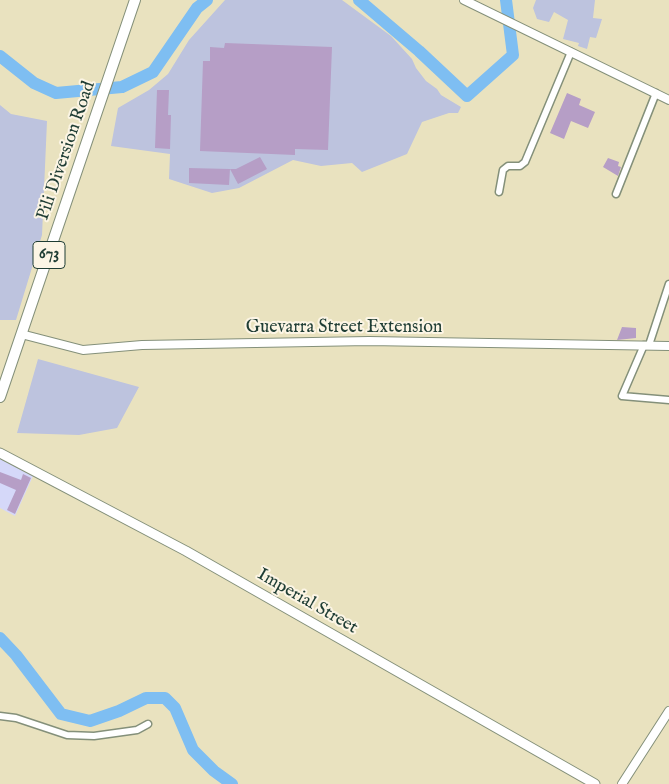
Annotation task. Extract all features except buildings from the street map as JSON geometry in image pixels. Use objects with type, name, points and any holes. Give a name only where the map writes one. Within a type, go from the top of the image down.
[{"type":"highway","name":"Pili Diversion Road","points":[[0,396],[135,0]]},
{"type":"main road","name":"Imperial Street","points":[[0,453],[82,498],[186,551],[595,784]]},
{"type":"street","points":[[464,0],[669,100]]},
{"type":"street","points":[[499,192],[503,170],[508,166],[520,166],[525,162],[571,52]]},
{"type":"street","points":[[616,194],[656,93]]},
{"type":"street","points":[[669,284],[646,345],[622,396],[669,400]]},
{"type":"street","name":"Guevarra Street Extension","points":[[21,334],[83,350],[142,345],[369,342],[669,346]]},
{"type":"street","points":[[622,784],[669,711]]},
{"type":"street","points":[[0,716],[16,718],[67,735],[94,736],[137,730],[148,724]]},
{"type":"shaded area","points":[[225,0],[342,0],[391,36],[412,59],[426,81],[437,89],[441,95],[461,107],[458,113],[449,113],[422,122],[407,154],[362,172],[352,163],[321,166],[293,160],[239,188],[212,193],[169,179],[170,154],[111,146],[118,108],[149,90],[168,74],[189,40]]},
{"type":"shaded area","points":[[536,0],[595,0],[593,18],[602,19],[596,38],[590,37],[587,49],[578,46],[579,43],[563,39],[568,20],[554,12],[549,22],[537,19],[533,8]]},
{"type":"shaded area","points":[[0,105],[11,114],[47,121],[42,235],[16,320],[0,320]]},
{"type":"shaded area","points":[[38,359],[139,387],[117,428],[79,435],[17,433]]},
{"type":"shaded area","points":[[0,459],[33,476],[15,516],[0,508]]},
{"type":"waterway","points":[[0,56],[34,83],[56,93],[122,87],[153,72],[197,8],[207,0]]},
{"type":"waterway","points":[[359,0],[419,51],[467,96],[513,55],[506,0]]},
{"type":"waterway","points":[[0,638],[16,655],[61,714],[90,721],[119,711],[146,698],[165,698],[175,708],[193,750],[214,771],[232,784]]}]
